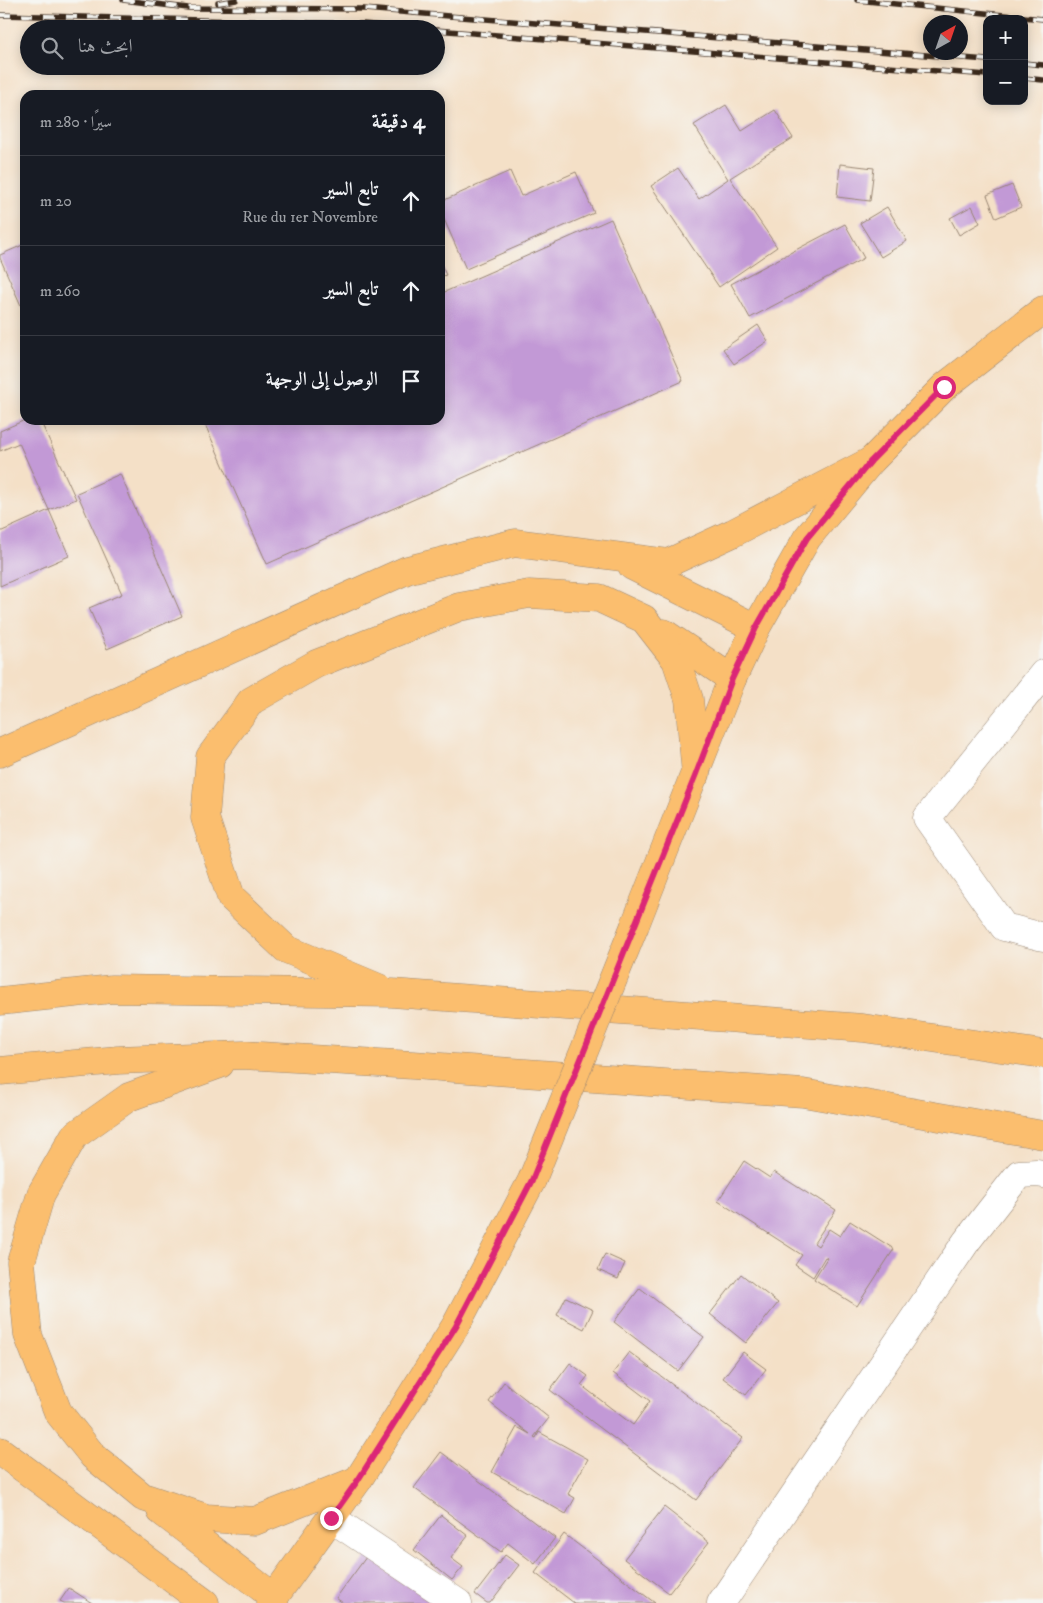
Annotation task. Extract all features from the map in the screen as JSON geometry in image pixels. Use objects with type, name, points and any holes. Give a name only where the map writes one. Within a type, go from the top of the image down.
[{"type":"main road","points":[[244,1055],[129,1097],[74,1136],[41,1194],[21,1262],[28,1336],[58,1412],[93,1456],[272,1600],[358,1480],[456,1326],[532,1180],[636,925],[732,679],[756,628],[807,538],[871,461],[944,387],[1043,310]]},
{"type":"main road","points":[[0,753],[407,570],[515,543],[668,564],[733,533],[871,461]]},
{"type":"main road","points":[[612,556],[756,628]]},
{"type":"main road","points":[[392,993],[286,949],[231,897],[205,818],[210,757],[251,701],[316,664],[459,607],[529,594],[599,598],[644,619],[732,679]]},
{"type":"main road","points":[[644,619],[676,660],[687,692],[696,774]]},
{"type":"main road","points":[[0,1001],[112,989],[392,993],[863,1028],[1043,1054]]},
{"type":"main road","points":[[0,1071],[118,1060],[244,1055],[422,1065],[803,1093],[1043,1135]]},
{"type":"main road","points":[[0,1451],[205,1603]]},
{"type":"main road","points":[[143,1497],[206,1518],[256,1521],[358,1480]]},
{"type":"main road","points":[[160,1571],[180,1603]]},
{"type":"street","points":[[1043,674],[927,818],[1004,927],[1043,937]]},
{"type":"street","points":[[721,1603],[966,1242],[1019,1174],[1043,1174]]},
{"type":"street","points":[[331,1518],[458,1603]]},
{"type":"building","points":[[726,105],[742,131],[775,110],[793,138],[730,178],[777,247],[719,287],[651,186],[678,168],[699,199],[728,179],[694,125]]},
{"type":"building","points":[[840,164],[874,168],[870,201],[837,197]]},
{"type":"building","points":[[510,171],[521,196],[576,172],[594,213],[466,269],[445,221],[445,200]]},
{"type":"building","points":[[1012,185],[1021,207],[996,218],[987,195]]},
{"type":"building","points":[[972,206],[980,223],[959,235],[950,218]]},
{"type":"building","points":[[887,207],[907,241],[881,257],[860,223]]},
{"type":"building","points":[[611,219],[683,381],[267,564],[205,425],[445,425],[445,292]]},
{"type":"building","points":[[845,224],[864,258],[750,318],[731,284]]},
{"type":"building","points":[[20,246],[20,303],[0,258],[0,255]]},
{"type":"building","points":[[758,325],[768,341],[734,364],[723,349]]},
{"type":"building","points":[[20,422],[20,425],[42,425],[76,499],[49,510],[19,443],[0,451],[0,431]]},
{"type":"building","points":[[120,474],[182,616],[107,649],[89,608],[122,594],[77,493]]},
{"type":"building","points":[[49,510],[69,556],[0,586],[0,532]]},
{"type":"building","points":[[744,1161],[770,1178],[774,1172],[836,1210],[814,1243],[818,1246],[829,1229],[840,1236],[850,1221],[894,1249],[857,1306],[814,1279],[827,1258],[825,1257],[813,1277],[795,1265],[802,1255],[718,1201]]},
{"type":"building","points":[[605,1254],[625,1263],[618,1279],[598,1270]]},
{"type":"building","points":[[741,1274],[778,1303],[746,1343],[710,1314]]},
{"type":"building","points":[[640,1288],[704,1337],[678,1371],[614,1322]]},
{"type":"building","points":[[566,1297],[593,1310],[584,1329],[557,1315]]},
{"type":"building","points":[[629,1352],[743,1438],[696,1500],[550,1390],[570,1363],[588,1376],[581,1385],[633,1425],[650,1401],[613,1373]]},
{"type":"building","points":[[743,1352],[766,1369],[746,1395],[723,1378]]},
{"type":"building","points":[[504,1382],[549,1418],[534,1437],[536,1438],[539,1432],[588,1459],[568,1494],[575,1498],[566,1514],[492,1472],[517,1427],[530,1434],[489,1402]]},
{"type":"building","points":[[441,1452],[555,1538],[535,1564],[508,1543],[501,1552],[414,1488]]},
{"type":"building","points":[[664,1507],[709,1542],[669,1593],[624,1559]]},
{"type":"building","points":[[441,1515],[468,1536],[451,1558],[463,1567],[452,1580],[414,1550]]},
{"type":"building","points":[[564,1534],[655,1603],[574,1603],[535,1573]]},
{"type":"building","points":[[372,1549],[444,1603],[343,1603],[336,1598]]},
{"type":"building","points":[[505,1555],[519,1565],[490,1603],[487,1603],[475,1594]]},
{"type":"building","points":[[69,1588],[92,1603],[64,1603],[60,1601]]},
{"type":"railway","points":[[123,0],[188,8],[364,9],[983,60]]},
{"type":"railway","points":[[218,3],[236,0]]},
{"type":"railway","points":[[857,0],[1043,19]]},
{"type":"railway","points":[[0,15],[202,20]]},
{"type":"railway","points":[[445,31],[983,75]]},
{"type":"railway","points":[[1028,63],[1043,65]]},
{"type":"railway","points":[[1028,78],[1043,80]]},
{"type":"route","points":[[331,1518],[358,1480],[456,1326],[532,1180],[696,774],[732,679],[756,628],[807,538],[871,461],[944,387]]}]
